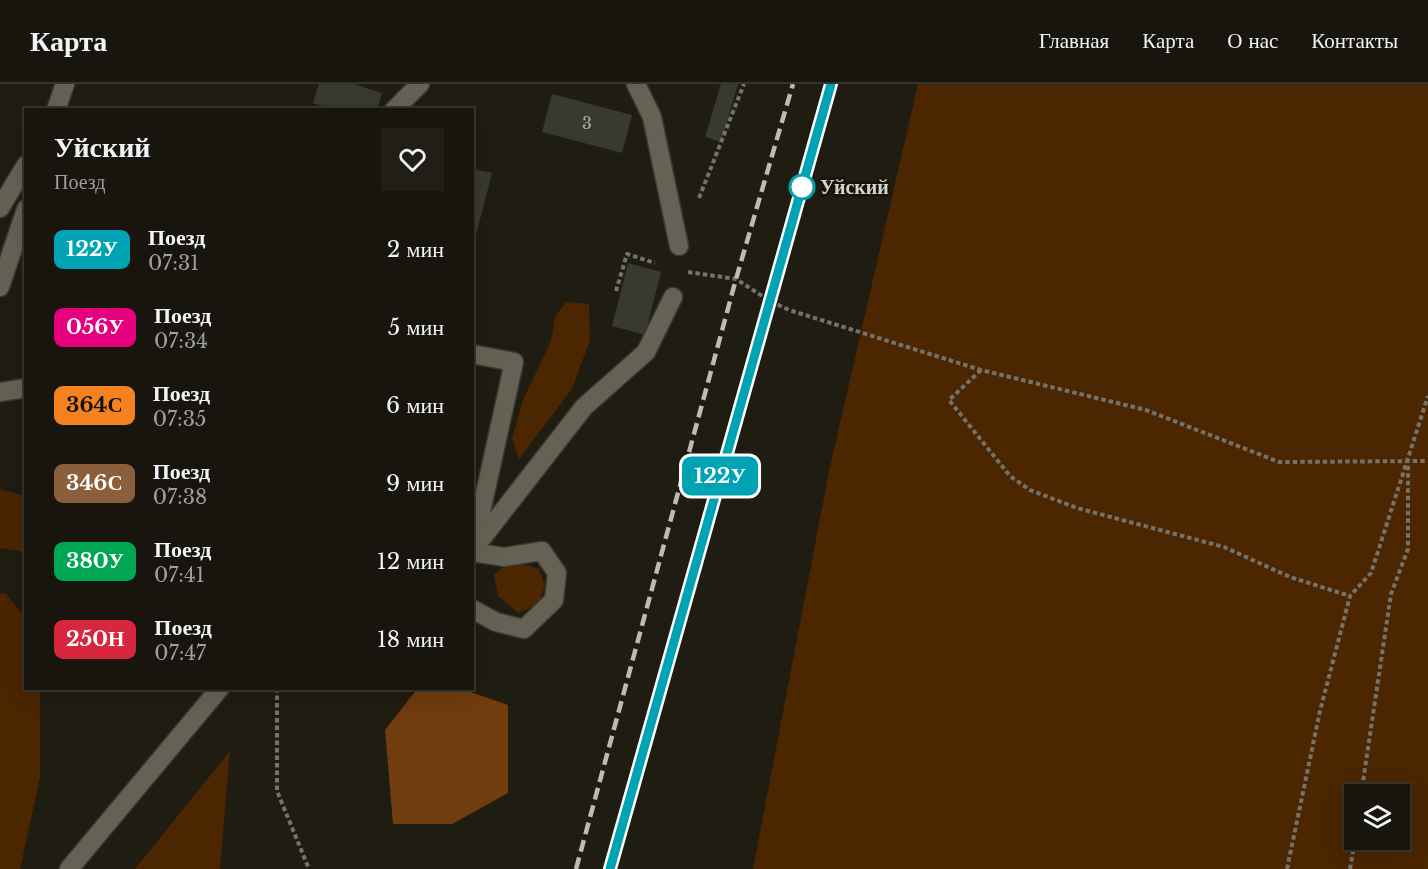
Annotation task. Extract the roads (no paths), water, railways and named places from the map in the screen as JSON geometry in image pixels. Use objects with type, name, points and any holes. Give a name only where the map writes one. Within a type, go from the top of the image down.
[{"type":"street","points":[[57,108],[64,84]]},
{"type":"street","points":[[396,108],[420,84]]},
{"type":"street","points":[[636,84],[652,117],[680,246]]},
{"type":"street","points":[[0,208],[24,168]]},
{"type":"street","points":[[0,287],[24,215]]},
{"type":"street","points":[[474,548],[584,407],[646,352],[672,297]]},
{"type":"street","points":[[474,354],[514,362],[474,542]]},
{"type":"street","points":[[0,392],[24,388]]},
{"type":"street","points":[[474,551],[504,557],[542,551],[557,573],[554,600],[524,629],[496,622],[474,610]]},
{"type":"street","points":[[69,869],[218,690]]},
{"type":"railway","points":[[576,869],[736,279],[793,84]]},
{"type":"railway","points":[[610,869],[831,84]]},
{"type":"train","name":"122У","points":[[610,869],[831,84]]},
{"type":"place","name":"Уйский","points":[[802,187]]}]
